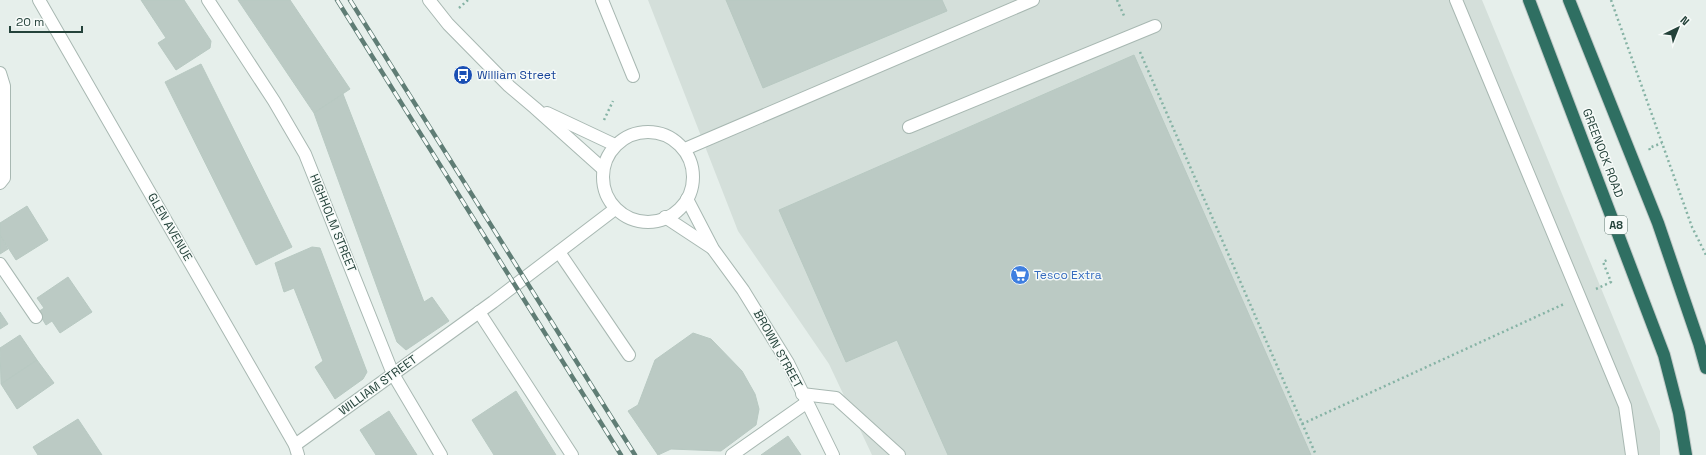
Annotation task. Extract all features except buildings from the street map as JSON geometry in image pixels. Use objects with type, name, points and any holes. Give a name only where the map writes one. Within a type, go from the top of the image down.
[{"type":"highway","name":"GREENOCK ROAD","points":[[1529,0],[1664,355],[1679,413],[1686,455]]},
{"type":"highway","name":"GREENOCK ROAD","points":[[1569,0],[1658,223],[1699,343],[1706,368]]},
{"type":"street","name":"GLEN AVENUE","points":[[39,0],[297,450]]},
{"type":"street","name":"HIGHHOLM STREET","points":[[208,0],[274,101],[305,154],[393,374],[442,455]]},
{"type":"street","points":[[429,0],[448,24],[479,57],[509,86],[536,108],[602,168]]},
{"type":"street","points":[[602,0],[633,76]]},
{"type":"street","points":[[685,149],[1033,0]]},
{"type":"street","points":[[1456,0],[1625,406],[1632,446],[1632,455]]},
{"type":"street","points":[[909,128],[1155,26]]},
{"type":"street","points":[[0,73],[4,86],[4,178],[0,183]]},
{"type":"street","points":[[536,108],[615,145]]},
{"type":"street","points":[[644,133],[661,134],[672,138],[685,149],[692,163],[694,180],[687,199],[677,210],[664,218],[652,221],[639,221],[626,218],[615,209],[604,184],[602,168],[606,156],[615,145],[631,136],[644,133]]},
{"type":"street","name":"BROWN STREET","points":[[687,199],[713,249],[743,290],[788,363],[833,455]]},
{"type":"street","name":"WILLIAM STREET","points":[[297,450],[393,374],[479,312],[615,209]]},
{"type":"street","name":"BROWN STREET","points":[[664,218],[713,249]]},
{"type":"street","points":[[559,252],[629,355]]},
{"type":"street","points":[[0,264],[36,317]]},
{"type":"street","points":[[479,312],[572,455]]},
{"type":"street","points":[[732,455],[804,398],[836,398],[899,455]]},
{"type":"path","points":[[1117,0],[1316,455]]},
{"type":"path","points":[[1611,0],[1692,227],[1706,255]]},
{"type":"path","points":[[1302,424],[1580,297]]},
{"type":"shaded area","points":[[648,0],[1482,0],[1660,431],[1660,455],[872,455],[829,364],[738,231]]},
{"type":"railway","points":[[337,0],[621,455]]},
{"type":"railway","points":[[350,0],[635,455]]},
{"type":"place","name":"William Street","points":[[463,75]]},
{"type":"place","name":"Tesco Extra","points":[[1020,275]]}]
